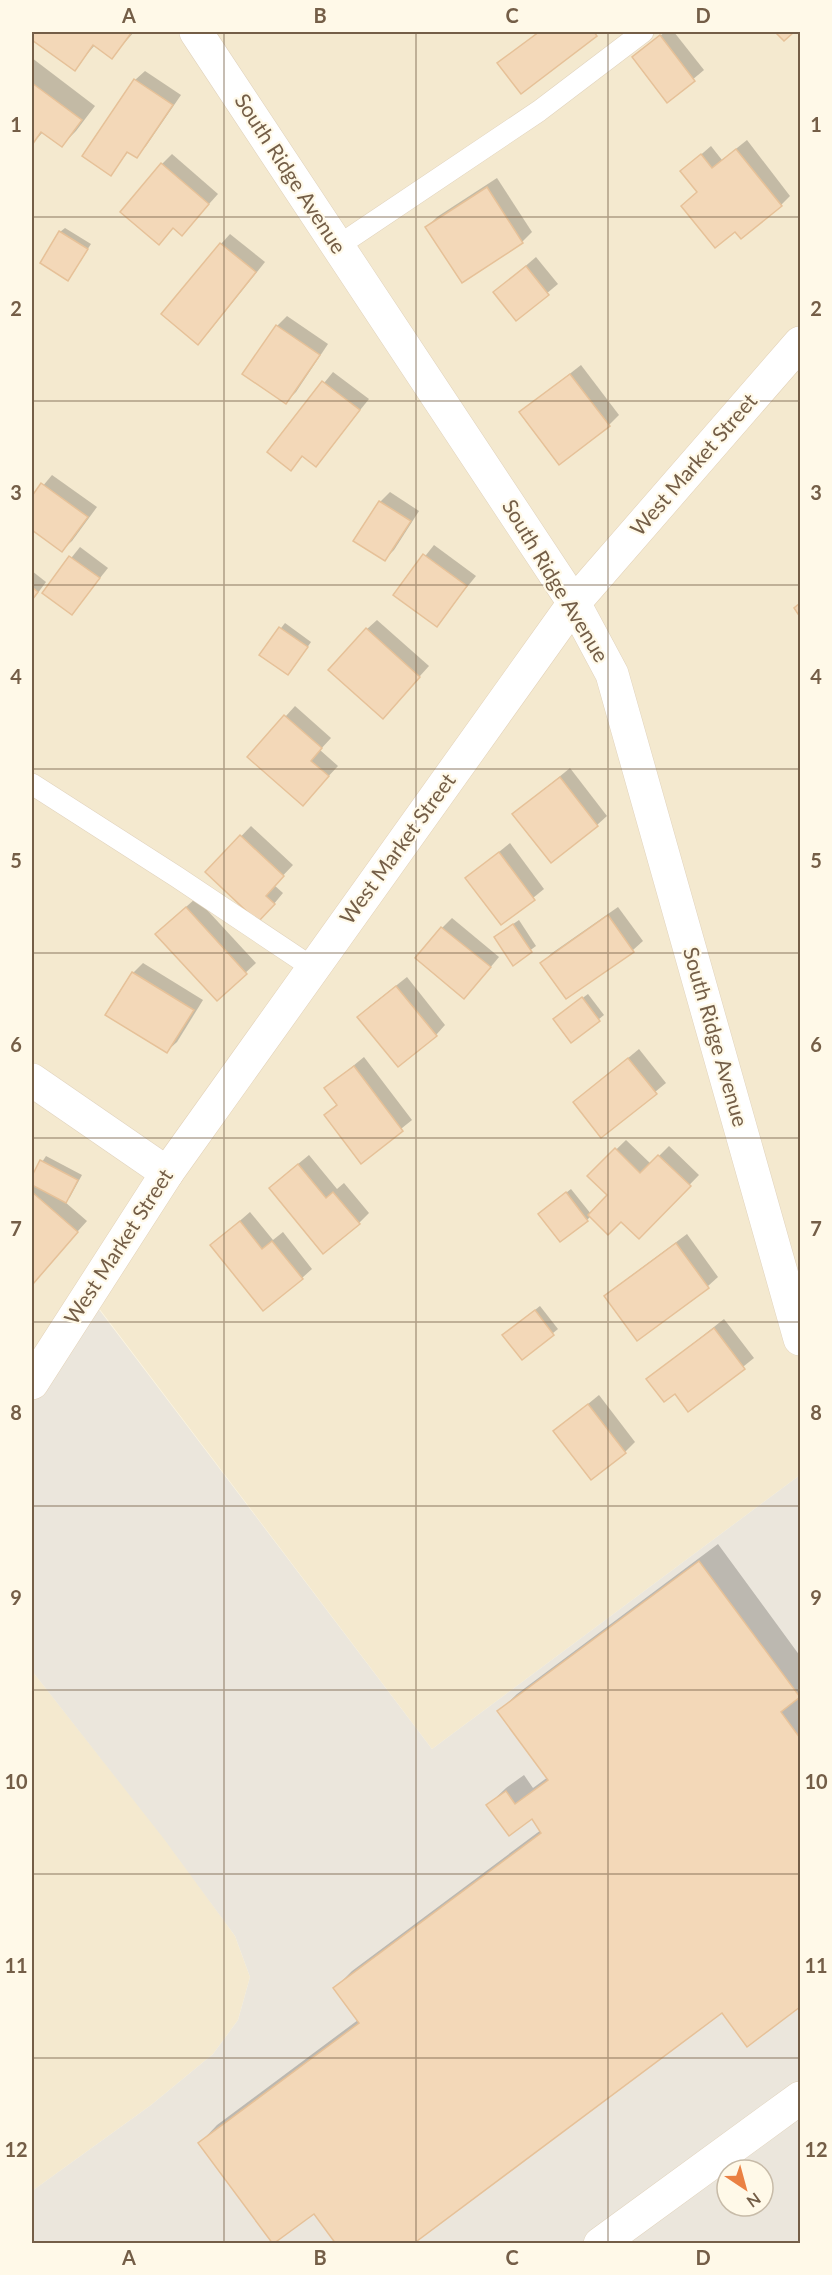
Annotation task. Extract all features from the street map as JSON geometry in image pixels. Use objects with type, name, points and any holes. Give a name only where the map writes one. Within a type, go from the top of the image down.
[{"type":"street","name":"South Ridge Avenue","points":[[196,32],[574,603],[612,674],[801,1339]]},
{"type":"street","name":"West Market Street","points":[[32,1383],[167,1173],[574,603],[801,343]]},
{"type":"street","points":[[32,1080],[167,1173]]},
{"type":"street","points":[[600,2244],[801,2098]]},
{"type":"lane","points":[[338,246],[539,111],[643,32]]},
{"type":"lane","points":[[32,784],[313,968]]},
{"type":"shaded area","points":[[32,32],[800,32],[800,1475],[432,1749],[89,1295],[32,1383]]},
{"type":"shaded area","points":[[88,1295],[432,1749],[800,1475],[800,2243],[32,2243],[32,2191],[151,2105],[213,2054],[238,2020],[250,1977],[235,1936],[164,1839],[32,1671],[32,1383]]},
{"type":"shaded area","points":[[32,1671],[165,1839],[235,1936],[250,1977],[238,2020],[213,2054],[151,2105],[32,2191]]},
{"type":"building","points":[[32,32],[132,32],[112,59],[93,45],[75,71],[32,40]]},
{"type":"building","points":[[539,32],[594,32],[597,36],[521,94],[497,63]]},
{"type":"building","points":[[775,32],[794,32],[784,41]]},
{"type":"building","points":[[660,35],[695,81],[667,103],[632,57]]},
{"type":"building","points":[[134,79],[173,105],[137,158],[127,152],[111,176],[82,156]]},
{"type":"building","points":[[32,83],[82,120],[62,147],[41,132],[32,145]]},
{"type":"building","points":[[736,149],[782,206],[741,239],[735,232],[715,248],[681,206],[697,192],[680,171],[701,154],[712,168]]},
{"type":"building","points":[[161,163],[209,204],[182,236],[173,228],[159,245],[120,212]]},
{"type":"building","points":[[487,187],[523,243],[462,283],[425,227]]},
{"type":"building","points":[[59,231],[88,249],[68,281],[40,263]]},
{"type":"building","points":[[220,243],[256,272],[198,345],[161,314]]},
{"type":"building","points":[[526,266],[549,295],[516,321],[493,292]]},
{"type":"building","points":[[276,325],[320,355],[286,404],[242,374]]},
{"type":"building","points":[[570,374],[610,426],[559,465],[519,412]]},
{"type":"building","points":[[322,381],[360,410],[316,467],[302,456],[291,471],[267,452]]},
{"type":"building","points":[[41,483],[88,517],[62,552],[32,530],[32,496]]},
{"type":"building","points":[[379,501],[411,521],[385,561],[353,541]]},
{"type":"building","points":[[423,554],[467,586],[437,627],[393,595]]},
{"type":"building","points":[[69,556],[100,578],[72,615],[42,593]]},
{"type":"building","points":[[32,587],[38,592],[32,600]]},
{"type":"building","points":[[800,603],[800,617],[794,608]]},
{"type":"building","points":[[279,627],[308,647],[288,675],[259,655]]},
{"type":"building","points":[[366,628],[420,677],[383,719],[328,670]]},
{"type":"building","points":[[284,715],[322,748],[311,761],[329,776],[303,806],[247,757]]},
{"type":"building","points":[[560,777],[598,826],[551,863],[512,814]]},
{"type":"building","points":[[240,835],[284,876],[266,896],[275,904],[258,922],[205,872]]},
{"type":"building","points":[[499,852],[535,900],[501,925],[465,878]]},
{"type":"building","points":[[186,907],[247,974],[217,1001],[155,934]]},
{"type":"building","points":[[608,915],[634,952],[566,999],[540,963]]},
{"type":"building","points":[[513,924],[532,952],[513,966],[494,937]]},
{"type":"building","points":[[441,927],[491,967],[464,999],[415,958]]},
{"type":"building","points":[[132,972],[194,1010],[167,1053],[105,1015]]},
{"type":"building","points":[[396,986],[437,1036],[398,1067],[357,1017]]},
{"type":"building","points":[[582,997],[600,1021],[571,1043],[553,1019]]},
{"type":"building","points":[[628,1058],[657,1094],[601,1138],[573,1102]]},
{"type":"building","points":[[354,1066],[403,1131],[361,1164],[324,1115],[337,1105],[324,1088]]},
{"type":"building","points":[[615,1148],[640,1173],[658,1155],[691,1186],[639,1239],[621,1222],[608,1235],[588,1215],[607,1195],[587,1176]]},
{"type":"building","points":[[40,1160],[78,1180],[66,1203],[32,1185],[32,1176]]},
{"type":"building","points":[[298,1164],[326,1198],[333,1192],[360,1224],[323,1254],[269,1188]]},
{"type":"building","points":[[32,1192],[78,1232],[33,1284],[32,1284]]},
{"type":"building","points":[[566,1192],[588,1221],[560,1242],[538,1214]]},
{"type":"building","points":[[240,1221],[262,1249],[272,1241],[303,1279],[263,1311],[210,1245]]},
{"type":"building","points":[[676,1243],[709,1288],[637,1341],[604,1296]]},
{"type":"building","points":[[535,1310],[554,1335],[522,1360],[502,1335]]},
{"type":"building","points":[[714,1328],[745,1369],[688,1412],[675,1394],[664,1402],[646,1379]]},
{"type":"building","points":[[588,1404],[626,1453],[591,1480],[553,1431]]},
{"type":"building","points":[[699,1561],[800,1697],[781,1712],[800,1738],[800,2007],[747,2047],[722,2013],[413,2244],[336,2244],[314,2214],[273,2244],[198,2143],[359,2023],[333,1988],[541,1833],[532,1819],[509,1836],[486,1805],[506,1791],[515,1804],[548,1780],[497,1711]]}]
